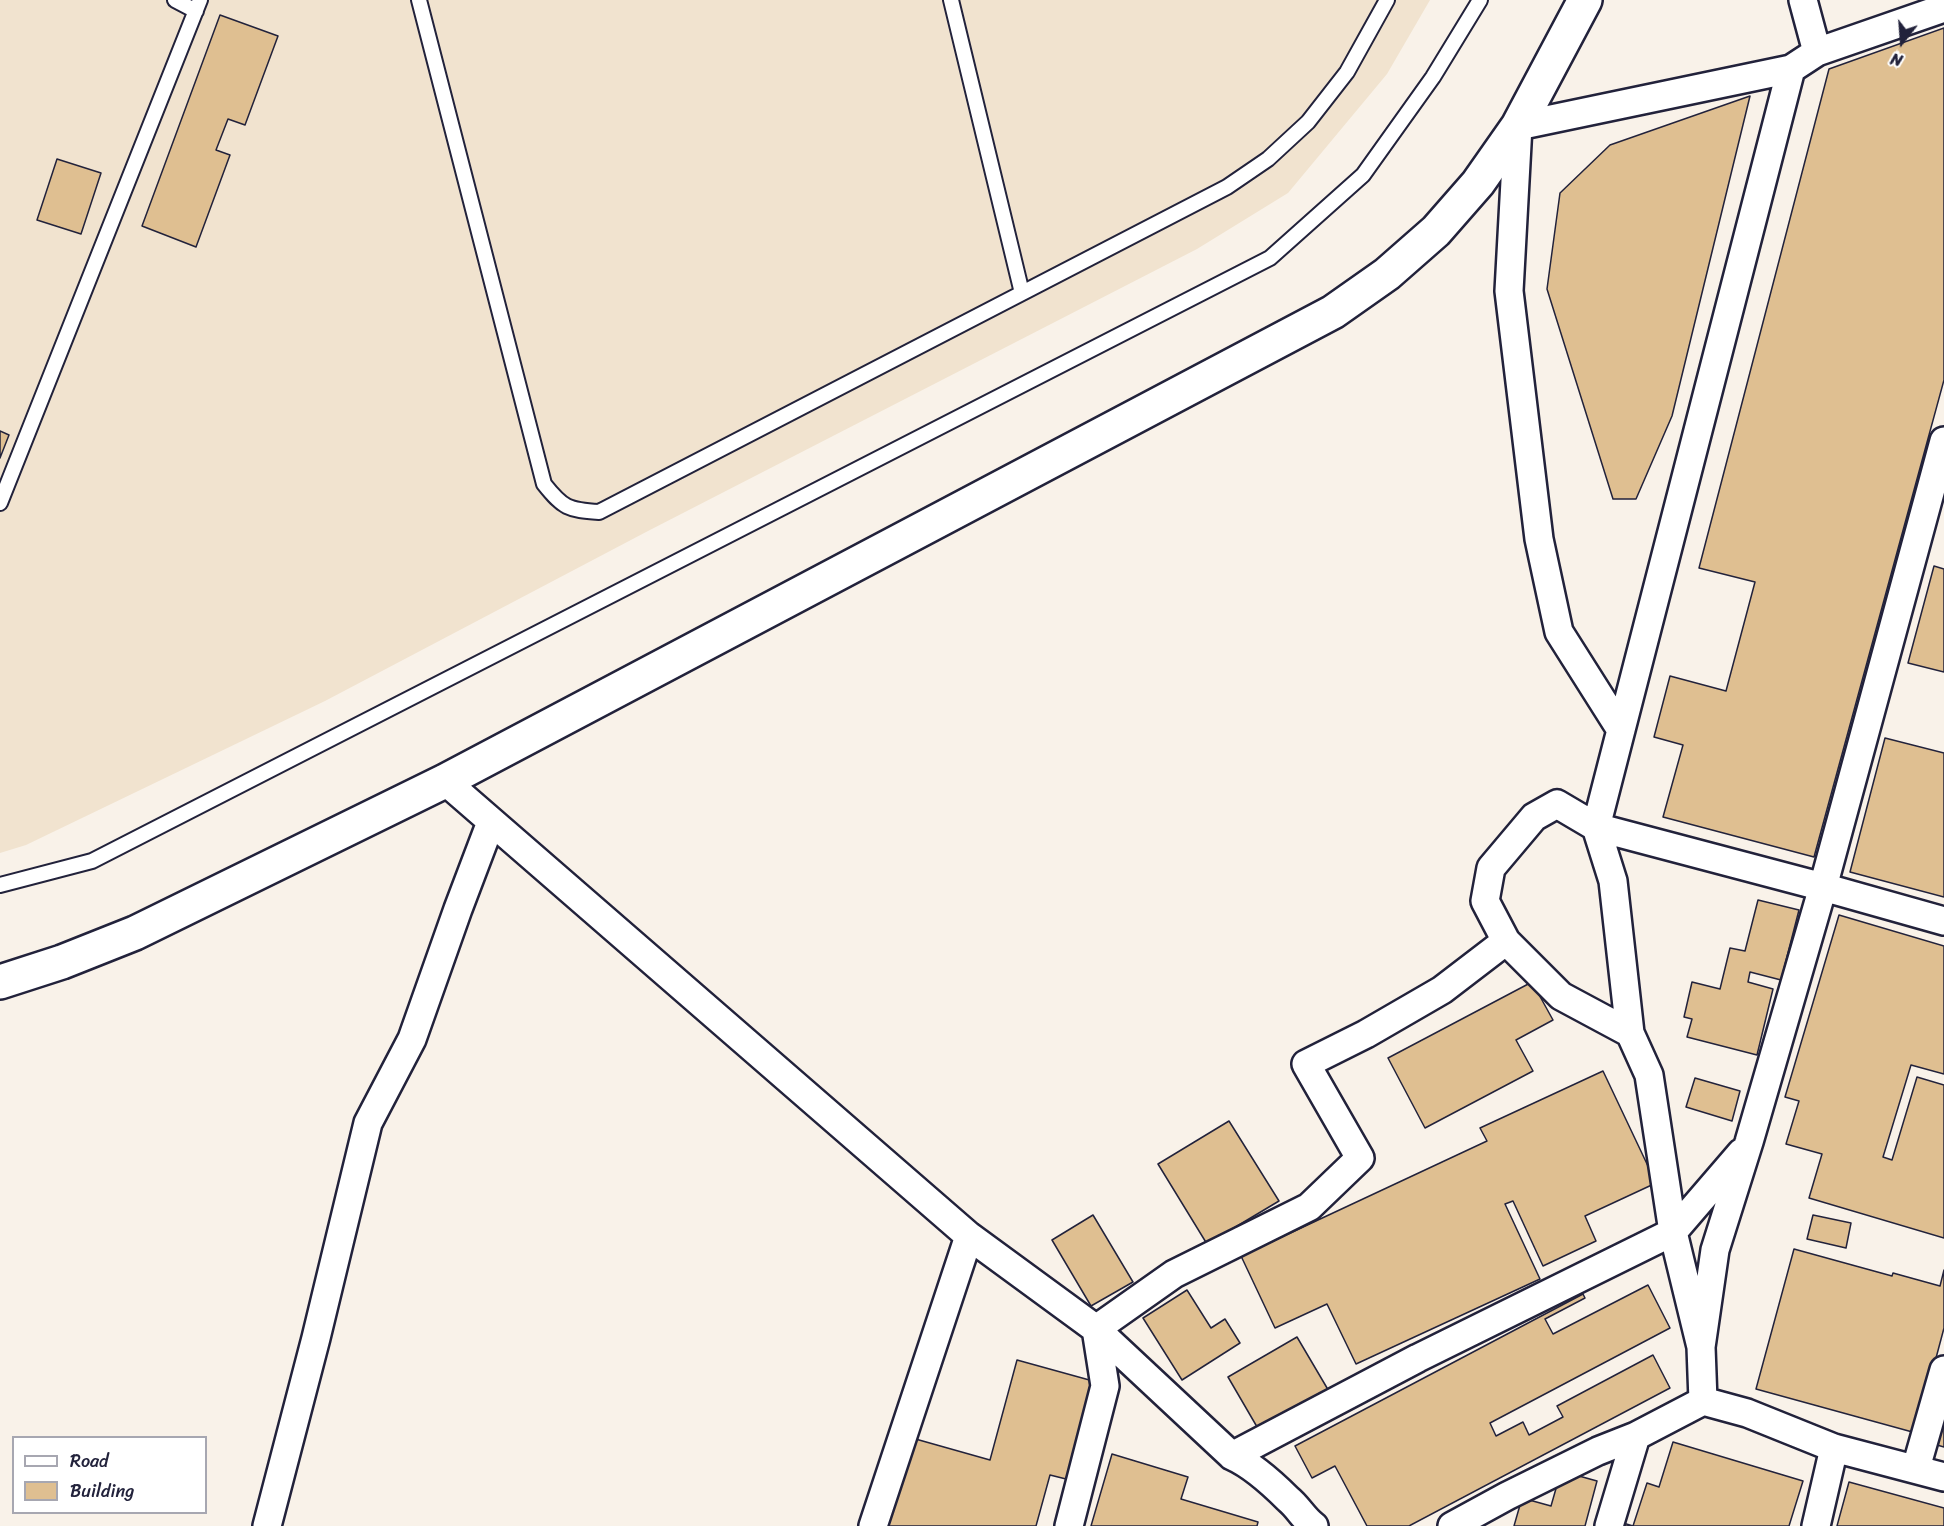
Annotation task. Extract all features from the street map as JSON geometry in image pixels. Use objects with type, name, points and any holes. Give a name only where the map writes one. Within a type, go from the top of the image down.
[{"type":"street","points":[[0,982],[62,962],[135,933],[445,781],[1333,312],[1387,274],[1436,231],[1478,183],[1518,126],[1585,0]]},
{"type":"street","points":[[1803,0],[1817,52]]},
{"type":"street","points":[[1518,126],[1791,69],[1817,52],[1944,9]]},
{"type":"street","points":[[1701,1347],[1673,1232],[1649,1075],[1630,1033],[1613,881],[1596,827],[1791,69]]},
{"type":"street","points":[[1518,126],[1509,291],[1539,539],[1559,633],[1621,730]]},
{"type":"street","points":[[1703,1401],[1701,1347],[1715,1250],[1823,887],[1944,441]]},
{"type":"street","points":[[445,781],[969,1236],[1096,1329],[1232,1456],[1243,1461],[1289,1499],[1314,1526]]},
{"type":"street","points":[[1630,1033],[1561,996],[1506,941],[1485,901],[1491,868],[1534,817],[1557,804],[1596,827],[1944,921]]},
{"type":"street","points":[[267,1526],[369,1123],[412,1039],[491,822]]},
{"type":"street","points":[[1096,1329],[1174,1274],[1309,1207],[1360,1158],[1306,1065],[1366,1034],[1442,990],[1506,941]]},
{"type":"street","points":[[1232,1456],[1418,1358],[1673,1232],[1749,1142]]},
{"type":"street","points":[[873,1526],[969,1236]]},
{"type":"street","points":[[1069,1526],[1105,1386],[1096,1329]]},
{"type":"street","points":[[1916,1468],[1944,1370]]},
{"type":"street","points":[[1452,1526],[1507,1496],[1598,1451],[1636,1436],[1703,1401],[1747,1413],[1834,1448],[1944,1477]]},
{"type":"street","points":[[1609,1526],[1636,1436]]},
{"type":"street","points":[[1816,1526],[1834,1448]]},
{"type":"street","points":[[1280,1526],[1289,1499]]},
{"type":"lane","points":[[0,503],[198,6],[175,0]]},
{"type":"lane","points":[[419,0],[544,484],[558,502],[575,510],[598,512],[1227,187],[1268,159],[1308,122],[1347,72],[1387,0]]},
{"type":"lane","points":[[951,0],[1022,293]]},
{"type":"lane","points":[[0,885],[92,861],[1270,258],[1363,175],[1433,77],[1480,0]]},
{"type":"shaded area","points":[[0,0],[1430,0],[1387,74],[1288,193],[1197,249],[648,531],[325,701],[26,845],[0,853]]},
{"type":"building","points":[[220,15],[278,36],[245,125],[228,119],[216,150],[230,155],[196,247],[142,226]]},
{"type":"building","points":[[1944,28],[1944,380],[1814,857],[1663,817],[1683,745],[1654,737],[1670,676],[1726,691],[1755,582],[1699,568],[1829,69]]},
{"type":"building","points":[[1750,96],[1672,416],[1636,499],[1613,499],[1547,289],[1560,193],[1610,145]]},
{"type":"building","points":[[57,159],[101,173],[81,234],[37,220]]},
{"type":"building","points":[[0,431],[9,435],[0,458]]},
{"type":"building","points":[[1934,566],[1944,569],[1944,672],[1908,663]]},
{"type":"building","points":[[1885,738],[1944,753],[1944,897],[1850,872]]},
{"type":"building","points":[[1758,900],[1799,910],[1781,980],[1750,972],[1748,982],[1773,989],[1757,1055],[1687,1037],[1692,1019],[1684,1017],[1692,982],[1720,989],[1730,948],[1745,951]]},
{"type":"building","points":[[1839,915],[1944,946],[1944,1074],[1911,1065],[1883,1157],[1892,1160],[1917,1077],[1944,1085],[1944,1238],[1809,1198],[1822,1154],[1786,1144],[1799,1101],[1785,1097]]},
{"type":"building","points":[[1532,982],[1553,1020],[1516,1040],[1533,1071],[1425,1128],[1388,1058]]},
{"type":"building","points":[[1603,1071],[1656,1183],[1585,1216],[1596,1241],[1543,1266],[1513,1201],[1505,1204],[1540,1279],[1356,1364],[1327,1304],[1275,1328],[1241,1256],[1487,1141],[1480,1128]]},
{"type":"building","points":[[1695,1078],[1740,1091],[1732,1121],[1686,1107]]},
{"type":"building","points":[[1229,1121],[1279,1201],[1207,1244],[1158,1164]]},
{"type":"building","points":[[1093,1215],[1133,1282],[1091,1306],[1052,1240]]},
{"type":"building","points":[[1813,1215],[1851,1223],[1846,1248],[1807,1239]]},
{"type":"building","points":[[1794,1249],[1892,1276],[1893,1273],[1940,1286],[1944,1270],[1944,1328],[1916,1433],[1756,1389]]},
{"type":"building","points":[[1648,1285],[1670,1328],[1490,1423],[1496,1436],[1523,1422],[1529,1435],[1563,1417],[1557,1406],[1653,1355],[1670,1388],[1409,1526],[1367,1526],[1335,1466],[1312,1478],[1295,1446],[1583,1294],[1585,1298],[1545,1319],[1553,1334]]},
{"type":"building","points":[[1187,1290],[1211,1328],[1225,1319],[1240,1343],[1182,1380],[1143,1318]]},
{"type":"building","points":[[1297,1337],[1330,1393],[1260,1432],[1228,1377]]},
{"type":"building","points":[[1017,1360],[1093,1381],[1066,1479],[1050,1475],[1036,1526],[888,1526],[912,1438],[990,1460]]},
{"type":"building","points":[[1944,1421],[1944,1447],[1937,1445]]},
{"type":"building","points":[[1673,1442],[1803,1481],[1789,1526],[1633,1526],[1647,1483],[1659,1487]]},
{"type":"building","points":[[1112,1454],[1188,1477],[1181,1499],[1258,1522],[1257,1526],[1091,1526]]},
{"type":"building","points":[[1561,1471],[1597,1481],[1585,1526],[1514,1526],[1522,1498],[1551,1506]]},
{"type":"building","points":[[1849,1482],[1944,1508],[1944,1526],[1837,1526]]}]
